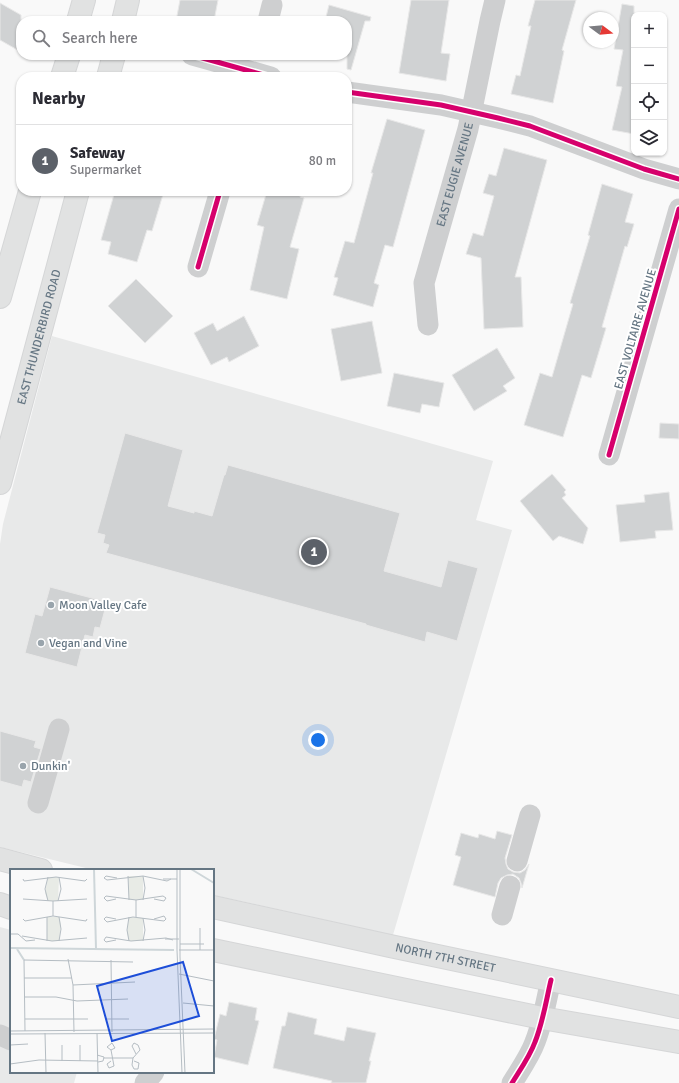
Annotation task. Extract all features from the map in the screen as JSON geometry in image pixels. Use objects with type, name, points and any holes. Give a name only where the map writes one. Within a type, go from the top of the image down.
[{"type":"main road","points":[[79,16],[84,0]]},
{"type":"main road","points":[[123,16],[128,0]]},
{"type":"main road","points":[[63,72],[67,60]]},
{"type":"main road","points":[[109,72],[113,60]]},
{"type":"main road","points":[[0,297],[29,196]]},
{"type":"main road","name":"EAST THUNDERBIRD ROAD","points":[[0,483],[77,196]]},
{"type":"main road","points":[[0,859],[38,869]]},
{"type":"main road","points":[[0,904],[10,908]]},
{"type":"main road","name":"NORTH 7TH STREET","points":[[214,907],[679,1007]]},
{"type":"main road","points":[[214,950],[542,1018],[679,1042]]},
{"type":"street","name":"EAST EUGIE AVENUE","points":[[428,325],[424,283],[468,129],[495,0]]},
{"type":"street","points":[[214,60],[258,70]]},
{"type":"street","points":[[352,93],[441,105],[530,126],[644,169],[679,179]]},
{"type":"street","points":[[198,267],[219,196]]},
{"type":"street","name":"EAST VOLTAIRE AVENUE","points":[[609,455],[679,208]]},
{"type":"street","points":[[38,803],[59,729]]},
{"type":"street","points":[[517,861],[530,815]]},
{"type":"street","points":[[502,915],[510,886]]},
{"type":"street","points":[[512,1083],[528,1057],[535,1042],[550,980]]},
{"type":"street","points":[[0,1035],[10,1040]]},
{"type":"street","points":[[0,1042],[10,1040]]},
{"type":"street","points":[[145,1083],[153,1073]]},
{"type":"shaded area","points":[[52,336],[493,461],[476,520],[512,530],[393,935],[214,895],[214,869],[90,869],[0,847],[0,544],[3,524]]},
{"type":"shaded area","points":[[0,927],[10,930],[10,1073],[77,1073],[74,1083],[0,1083]]},
{"type":"building","points":[[180,0],[218,0],[215,16],[177,16]]},
{"type":"building","points":[[411,0],[449,0],[441,53],[450,54],[446,81],[399,73]]},
{"type":"building","points":[[535,0],[576,0],[562,50],[564,51],[553,103],[511,94],[516,75],[520,76],[531,26],[528,26]]},
{"type":"building","points":[[0,3],[21,16],[16,16],[16,49],[0,40]]},
{"type":"building","points":[[622,4],[634,6],[634,12],[631,12],[631,133],[612,130],[622,87],[616,86],[623,50],[614,49],[619,48],[619,21]]},
{"type":"building","points":[[329,5],[371,17],[370,21],[365,21],[351,70],[347,69],[347,60],[352,60],[352,16],[326,16]]},
{"type":"building","points":[[387,119],[425,130],[393,247],[385,245],[374,283],[379,285],[373,307],[333,295],[338,278],[334,277],[345,241],[354,243],[373,173],[371,173]]},
{"type":"building","points":[[504,148],[547,160],[515,277],[521,277],[523,327],[484,329],[481,258],[466,254],[473,233],[483,236],[494,196],[483,193],[489,174],[496,176]]},
{"type":"building","points":[[602,184],[633,194],[625,222],[634,224],[627,247],[625,246],[602,327],[606,328],[591,378],[582,375],[563,437],[524,425],[540,373],[552,377],[573,304],[570,303],[590,236],[588,235]]},
{"type":"building","points":[[114,196],[162,196],[152,231],[147,230],[137,262],[108,254],[111,242],[101,240]]},
{"type":"building","points":[[266,196],[300,196],[304,198],[290,247],[299,249],[287,299],[250,290],[264,227],[257,225]]},
{"type":"building","points":[[136,279],[173,316],[145,343],[108,306]]},
{"type":"building","points":[[244,316],[259,346],[229,362],[227,357],[211,365],[194,333],[213,323],[217,331]]},
{"type":"building","points":[[372,321],[382,373],[341,381],[331,329]]},
{"type":"building","points":[[497,348],[515,378],[503,386],[507,391],[474,411],[452,375]]},
{"type":"building","points":[[394,373],[444,383],[439,407],[422,404],[420,413],[387,406]]},
{"type":"building","points":[[660,423],[679,424],[679,439],[659,438]]},
{"type":"building","points":[[125,433],[183,450],[168,506],[212,516],[228,465],[400,513],[384,571],[441,587],[448,560],[478,568],[457,641],[427,632],[425,642],[366,624],[106,553],[109,545],[103,543],[105,535],[97,533]]},
{"type":"building","points":[[552,474],[566,490],[564,492],[566,495],[562,498],[588,528],[583,544],[559,536],[553,541],[520,501]]},
{"type":"building","points":[[669,492],[673,530],[655,531],[656,538],[620,542],[616,505],[645,502],[644,495]]},
{"type":"building","points":[[50,587],[107,602],[100,628],[95,627],[93,637],[85,635],[77,667],[25,653],[35,614],[42,616]]},
{"type":"building","name":"Dunkin'","points":[[0,731],[36,741],[34,747],[41,749],[31,782],[24,780],[22,787],[0,781]]},
{"type":"building","points":[[497,831],[512,835],[505,858],[508,869],[513,872],[520,873],[525,870],[529,864],[522,888],[519,878],[513,874],[501,878],[498,883],[495,897],[453,885],[461,857],[455,855],[461,833],[478,838],[479,834],[495,839]]},
{"type":"building","points":[[229,1002],[257,1008],[255,1020],[259,1021],[248,1065],[214,1057],[217,1040],[214,1039],[220,1014],[226,1016]]},
{"type":"building","points":[[288,1012],[317,1019],[314,1034],[344,1041],[347,1027],[376,1033],[369,1061],[371,1061],[366,1083],[331,1083],[332,1081],[273,1068],[282,1026],[285,1026]]},
{"type":"cycle path","points":[[210,60],[253,72]]},
{"type":"cycle path","points":[[352,93],[441,105],[530,126],[644,169],[679,179]]},
{"type":"cycle path","points":[[198,267],[219,196]]},
{"type":"cycle path","points":[[609,455],[679,209]]},
{"type":"cycle path","points":[[512,1083],[528,1058],[535,1042],[551,980]]},
{"type":"place","name":"Safeway","points":[[314,552]]},
{"type":"place","name":"Moon Valley Cafe","points":[[51,605]]},
{"type":"place","name":"Vegan and Vine","points":[[41,643]]},
{"type":"place","name":"Dunkin'","points":[[23,766]]}]
